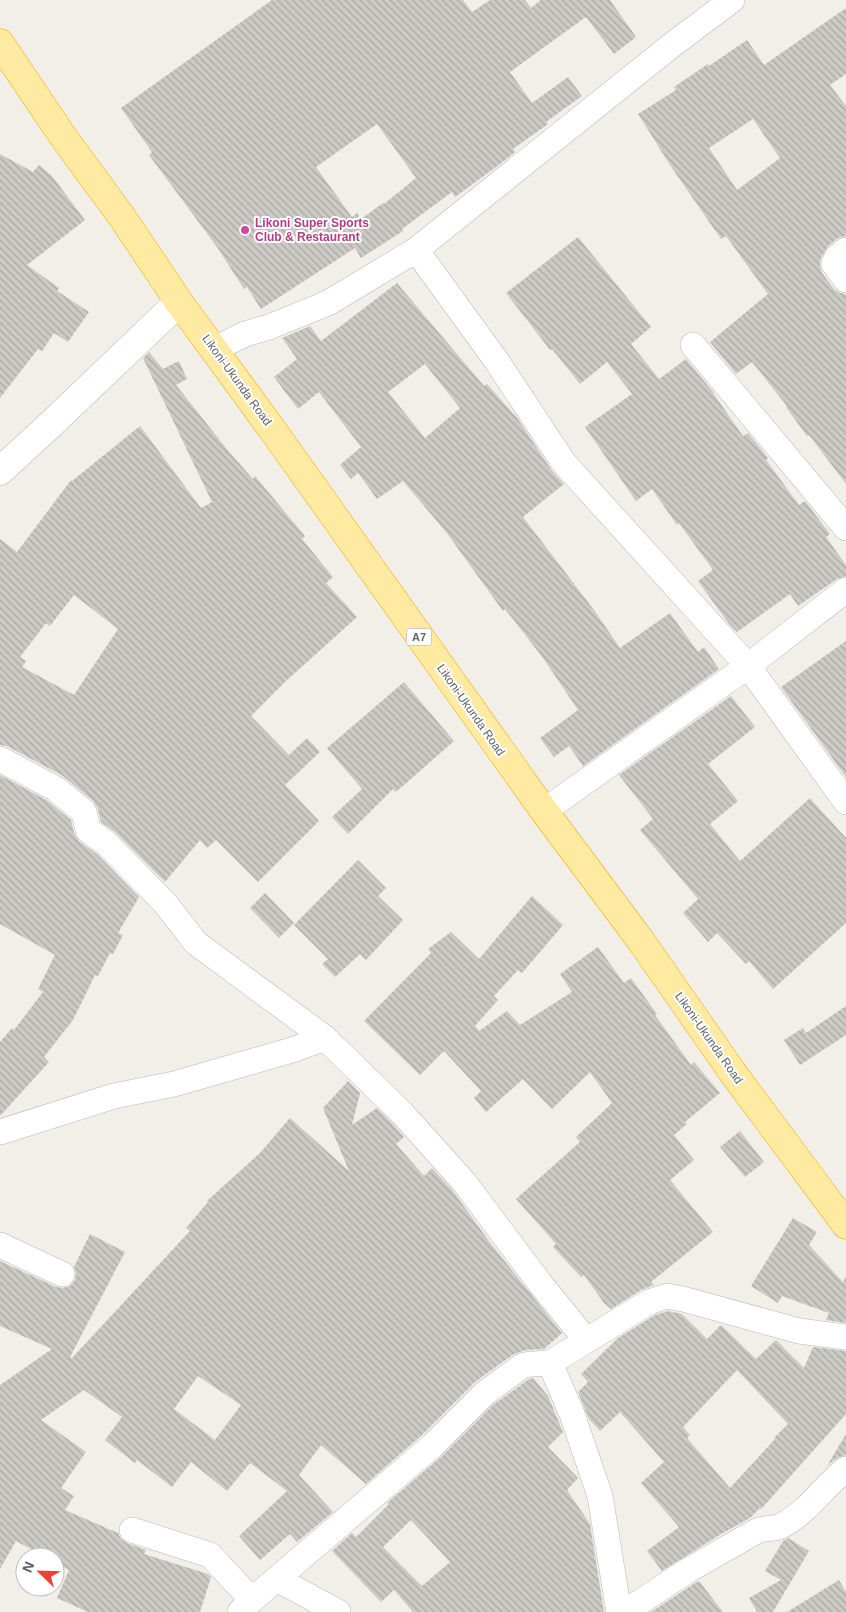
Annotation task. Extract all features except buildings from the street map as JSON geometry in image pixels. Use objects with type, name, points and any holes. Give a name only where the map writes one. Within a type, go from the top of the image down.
[{"type":"highway","name":"Likoni-Ukunda Road","points":[[0,43],[179,302],[215,349],[544,811],[636,934],[733,1073],[846,1225]]},
{"type":"street","points":[[215,349],[245,334],[328,303],[416,250],[672,45],[732,0]]},
{"type":"street","points":[[416,250],[496,360],[564,463],[748,666],[846,802]]},
{"type":"street","points":[[846,250],[837,257],[834,264],[846,280]]},
{"type":"street","points":[[0,471],[179,302]]},
{"type":"street","points":[[693,345],[846,528]]},
{"type":"street","points":[[544,811],[748,666],[846,590]]},
{"type":"street","points":[[0,759],[56,789],[84,812],[88,830],[106,843],[165,903],[196,943],[325,1038],[402,1113],[464,1182],[539,1282],[586,1340]]},
{"type":"street","points":[[0,1132],[114,1096],[174,1084],[292,1050],[325,1038]]},
{"type":"street","points":[[0,1246],[62,1274]]},
{"type":"street","points":[[132,1530],[210,1556],[246,1606],[433,1445],[484,1394],[522,1366],[550,1363],[649,1302],[667,1296],[799,1331],[846,1337]]},
{"type":"street","points":[[550,1363],[572,1414],[600,1496],[619,1612]]},
{"type":"street","points":[[625,1612],[687,1571],[762,1528],[780,1527],[798,1516],[846,1469]]},
{"type":"street","points":[[277,1579],[338,1612]]},
{"type":"place","name":"Likoni Super Sports Club & Restaurant","points":[[245,230]]}]
